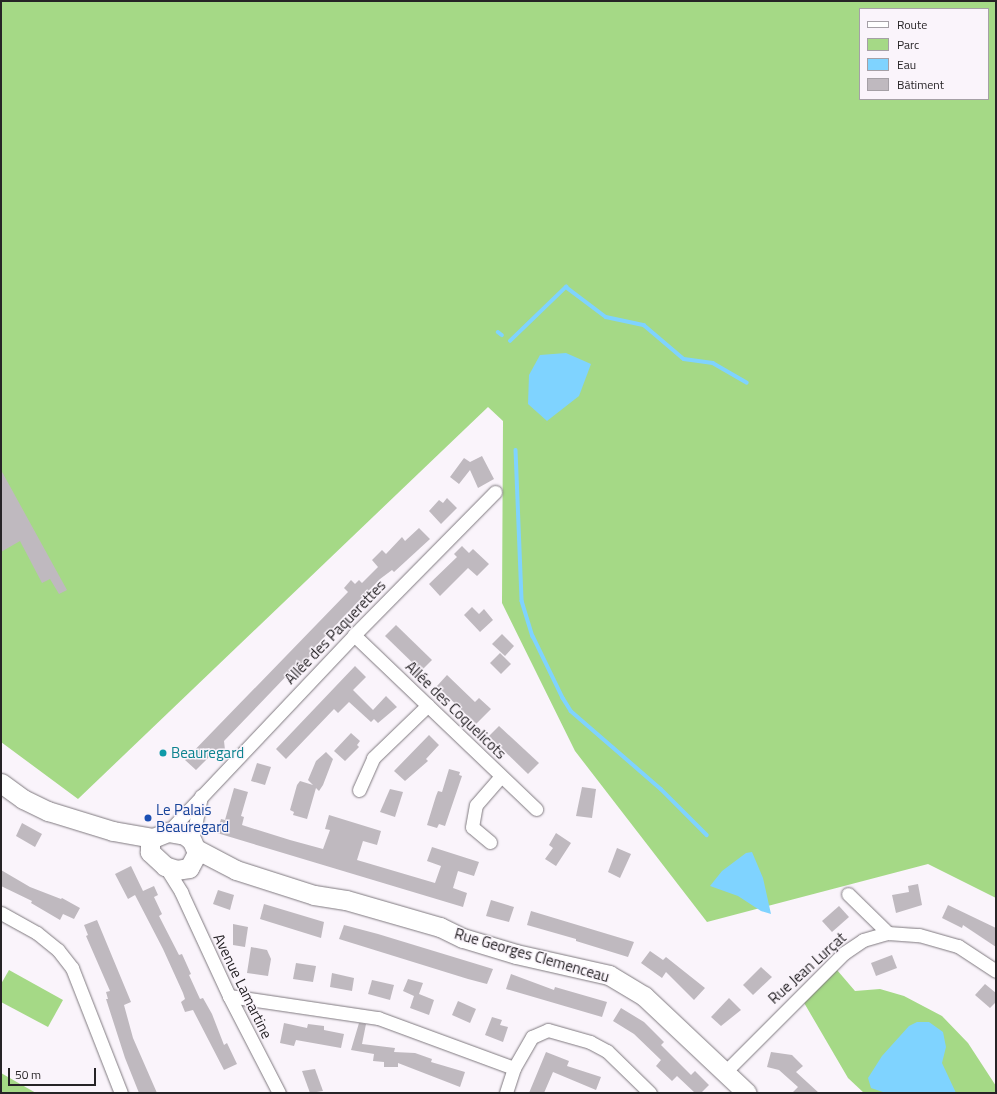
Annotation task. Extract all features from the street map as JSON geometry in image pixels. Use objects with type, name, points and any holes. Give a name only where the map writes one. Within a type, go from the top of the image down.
[{"type":"street","name":"Allée des Paquerettes","points":[[157,840],[201,796],[354,635],[495,492]]},
{"type":"street","name":"Allée des Coquelicots","points":[[354,635],[536,809]]},
{"type":"street","points":[[359,790],[373,758],[428,705]]},
{"type":"street","points":[[490,842],[472,828],[476,805],[501,776]]},
{"type":"street","name":"Rue Georges Clemenceau","points":[[1,783],[23,799],[48,810],[113,831],[157,840],[185,836],[192,856]]},
{"type":"street","points":[[181,892],[192,856],[201,796]]},
{"type":"street","points":[[157,840],[165,866]]},
{"type":"street","name":"Rue Georges Clemenceau","points":[[165,866],[192,856],[314,896],[346,900],[440,927],[463,938],[516,954],[610,975],[644,996],[747,1093]]},
{"type":"street","name":"Avenue Lamartine","points":[[165,866],[181,892],[229,996],[279,1093]]},
{"type":"street","points":[[848,894],[888,933]]},
{"type":"street","points":[[1,913],[47,941],[58,950],[72,968],[121,1093]]},
{"type":"street","name":"Rue Jean Lurçat","points":[[725,1072],[844,953],[863,940],[888,933],[919,935],[958,946],[996,971]]},
{"type":"street","points":[[229,996],[378,1018],[514,1068]]},
{"type":"street","points":[[506,1093],[514,1068],[532,1037],[548,1030],[590,1042],[606,1051],[650,1093]]},
{"type":"green space","points":[[1,1],[996,1],[996,898],[928,864],[707,922],[575,751],[502,603],[503,421],[488,407],[78,799],[1,742]]},
{"type":"green space","points":[[9,970],[63,1000],[48,1027],[1,1002],[1,984]]},
{"type":"green space","points":[[837,970],[855,991],[880,989],[904,996],[942,1016],[968,1043],[996,1086],[996,1093],[864,1093],[848,1078],[803,1001]]},
{"type":"green space","points":[[1,1073],[36,1093],[1,1093]]},
{"type":"water","points":[[566,353],[591,364],[579,396],[547,421],[528,404],[529,375],[540,355]]},
{"type":"water","points":[[752,852],[763,878],[771,914],[761,911],[738,896],[710,886],[722,871],[746,853]]},
{"type":"water","points":[[917,1022],[929,1022],[943,1032],[946,1047],[942,1063],[956,1093],[886,1093],[871,1088],[868,1078],[882,1056],[909,1026]]},
{"type":"building","points":[[482,456],[494,479],[478,488],[470,470],[459,484],[450,477],[464,458],[470,462]]},
{"type":"building","points":[[1,470],[67,590],[59,594],[50,579],[42,583],[20,541],[1,552]]},
{"type":"building","points":[[447,498],[457,508],[441,524],[429,511],[439,500],[443,503]]},
{"type":"building","points":[[419,528],[430,539],[394,572],[392,570],[380,579],[309,653],[311,655],[297,669],[295,667],[224,741],[225,750],[218,756],[214,752],[196,770],[185,760],[348,592],[344,588],[351,580],[355,584],[359,580],[362,583],[378,567],[372,560],[382,550],[386,554],[402,537],[405,541]]},
{"type":"building","points":[[462,546],[469,553],[473,549],[489,564],[477,576],[468,568],[440,596],[429,584],[457,557],[454,554]]},
{"type":"building","points":[[472,607],[479,614],[484,609],[493,620],[480,632],[464,615]]},
{"type":"building","points":[[396,625],[432,660],[421,671],[385,636]]},
{"type":"building","points":[[502,634],[514,646],[505,656],[492,644]]},
{"type":"building","points":[[500,653],[511,664],[501,674],[490,663]]},
{"type":"building","points":[[355,666],[366,677],[353,690],[373,710],[386,696],[397,707],[378,723],[374,719],[371,722],[349,702],[338,713],[334,709],[286,759],[276,749]]},
{"type":"building","points":[[447,675],[475,702],[479,698],[491,709],[476,724],[437,686]]},
{"type":"building","points":[[499,726],[539,763],[528,774],[489,736]]},
{"type":"building","points":[[351,733],[360,741],[357,745],[359,747],[345,761],[334,751]]},
{"type":"building","points":[[429,735],[439,745],[426,759],[428,761],[405,781],[394,771]]},
{"type":"building","points":[[326,752],[333,759],[323,785],[319,791],[316,788],[307,819],[293,815],[294,812],[290,810],[297,785],[300,781],[313,785],[308,780],[316,761]]},
{"type":"building","points":[[257,763],[271,767],[265,785],[251,781]]},
{"type":"building","points":[[449,769],[460,772],[459,775],[462,776],[445,826],[439,824],[437,828],[427,825],[436,796],[438,791],[442,792]]},
{"type":"building","points":[[582,787],[596,789],[592,818],[576,816]]},
{"type":"building","points":[[234,788],[248,792],[241,816],[244,817],[242,825],[290,840],[323,849],[330,830],[325,829],[329,815],[381,831],[377,845],[363,841],[357,860],[435,883],[441,866],[427,861],[432,847],[479,862],[474,876],[458,871],[453,888],[467,893],[463,907],[217,833],[221,819],[225,820]]},
{"type":"building","points":[[390,789],[403,792],[395,817],[380,812]]},
{"type":"building","points":[[22,823],[42,834],[35,847],[16,836]]},
{"type":"building","points":[[556,833],[571,843],[556,866],[545,859],[553,848],[549,845]]},
{"type":"building","points":[[617,848],[631,854],[620,878],[608,872]]},
{"type":"building","points":[[131,866],[143,891],[154,886],[158,895],[154,897],[162,914],[159,916],[179,955],[182,954],[191,974],[189,975],[200,999],[203,998],[212,1014],[224,1045],[227,1043],[237,1064],[224,1070],[193,1010],[185,1012],[181,1002],[185,999],[183,993],[163,949],[135,895],[128,899],[115,874]]},
{"type":"building","points":[[1,870],[30,887],[61,899],[62,898],[80,908],[74,919],[63,914],[60,920],[31,903],[32,901],[1,886]]},
{"type":"building","points":[[918,884],[922,905],[896,913],[892,895],[909,892],[908,886]]},
{"type":"building","points":[[218,890],[234,895],[230,910],[213,904]]},
{"type":"building","points":[[491,900],[514,907],[509,922],[486,916]]},
{"type":"building","points":[[264,904],[324,922],[321,938],[260,919]]},
{"type":"building","points":[[948,905],[996,928],[996,947],[963,925],[962,928],[942,918]]},
{"type":"building","points":[[839,906],[849,917],[832,932],[822,921]]},
{"type":"building","points":[[531,911],[634,942],[628,957],[576,941],[576,939],[527,925]]},
{"type":"building","points":[[97,920],[131,1002],[124,1005],[133,1038],[157,1093],[139,1093],[125,1058],[106,999],[108,999],[106,992],[110,991],[86,936],[88,935],[84,925]]},
{"type":"building","points":[[233,924],[248,927],[245,947],[233,945]]},
{"type":"building","points":[[344,925],[493,969],[487,984],[468,979],[339,939]]},
{"type":"building","points":[[251,947],[267,950],[271,959],[268,976],[247,973]]},
{"type":"building","points":[[650,951],[663,960],[666,957],[705,988],[694,1000],[666,972],[662,978],[641,963]]},
{"type":"building","points":[[892,955],[897,968],[876,976],[871,963]]},
{"type":"building","points":[[296,963],[316,966],[313,982],[293,979]]},
{"type":"building","points":[[761,967],[772,977],[753,995],[743,985]]},
{"type":"building","points":[[332,973],[354,978],[352,991],[330,987]]},
{"type":"building","points":[[511,974],[554,990],[555,987],[607,1002],[602,1017],[506,989]]},
{"type":"building","points":[[408,979],[423,983],[419,994],[434,1000],[429,1015],[410,1008],[414,996],[403,991]]},
{"type":"building","points":[[372,980],[394,985],[390,1000],[368,994]]},
{"type":"building","points":[[985,984],[996,993],[996,1002],[990,1008],[975,995]]},
{"type":"building","points":[[729,998],[741,1010],[721,1026],[711,1017]]},
{"type":"building","points":[[458,1001],[476,1009],[470,1023],[452,1015]]},
{"type":"building","points":[[621,1008],[644,1022],[664,1042],[661,1045],[691,1075],[695,1071],[709,1085],[701,1093],[695,1093],[677,1076],[672,1081],[656,1066],[661,1060],[634,1034],[613,1021]]},
{"type":"building","points":[[492,1017],[502,1020],[500,1025],[508,1027],[503,1042],[485,1035]]},
{"type":"building","points":[[284,1023],[307,1028],[308,1024],[324,1026],[324,1030],[344,1034],[341,1048],[296,1040],[294,1046],[280,1043]]},
{"type":"building","points":[[359,1023],[366,1024],[362,1044],[395,1048],[394,1052],[415,1053],[432,1059],[431,1062],[465,1072],[460,1087],[398,1063],[398,1067],[384,1067],[384,1062],[373,1061],[374,1054],[351,1050]]},
{"type":"building","points":[[546,1052],[569,1061],[567,1066],[601,1077],[596,1090],[553,1072],[544,1093],[529,1093]]},
{"type":"building","points":[[771,1052],[792,1055],[803,1066],[796,1072],[819,1093],[792,1093],[798,1087],[779,1070],[767,1067]]},
{"type":"building","points":[[315,1069],[323,1091],[310,1093],[302,1071]]},
{"type":"waterway","points":[[510,341],[566,287],[606,317],[644,325],[684,359],[713,363],[747,383]]},
{"type":"waterway","points":[[498,332],[502,335]]},
{"type":"waterway","points":[[516,450],[522,601],[533,636],[563,698],[571,711],[661,789],[707,835]]},
{"type":"place","name":"Beauregard","points":[[163,753]]},
{"type":"place","name":"Le Palais Beauregard","points":[[148,818]]}]
